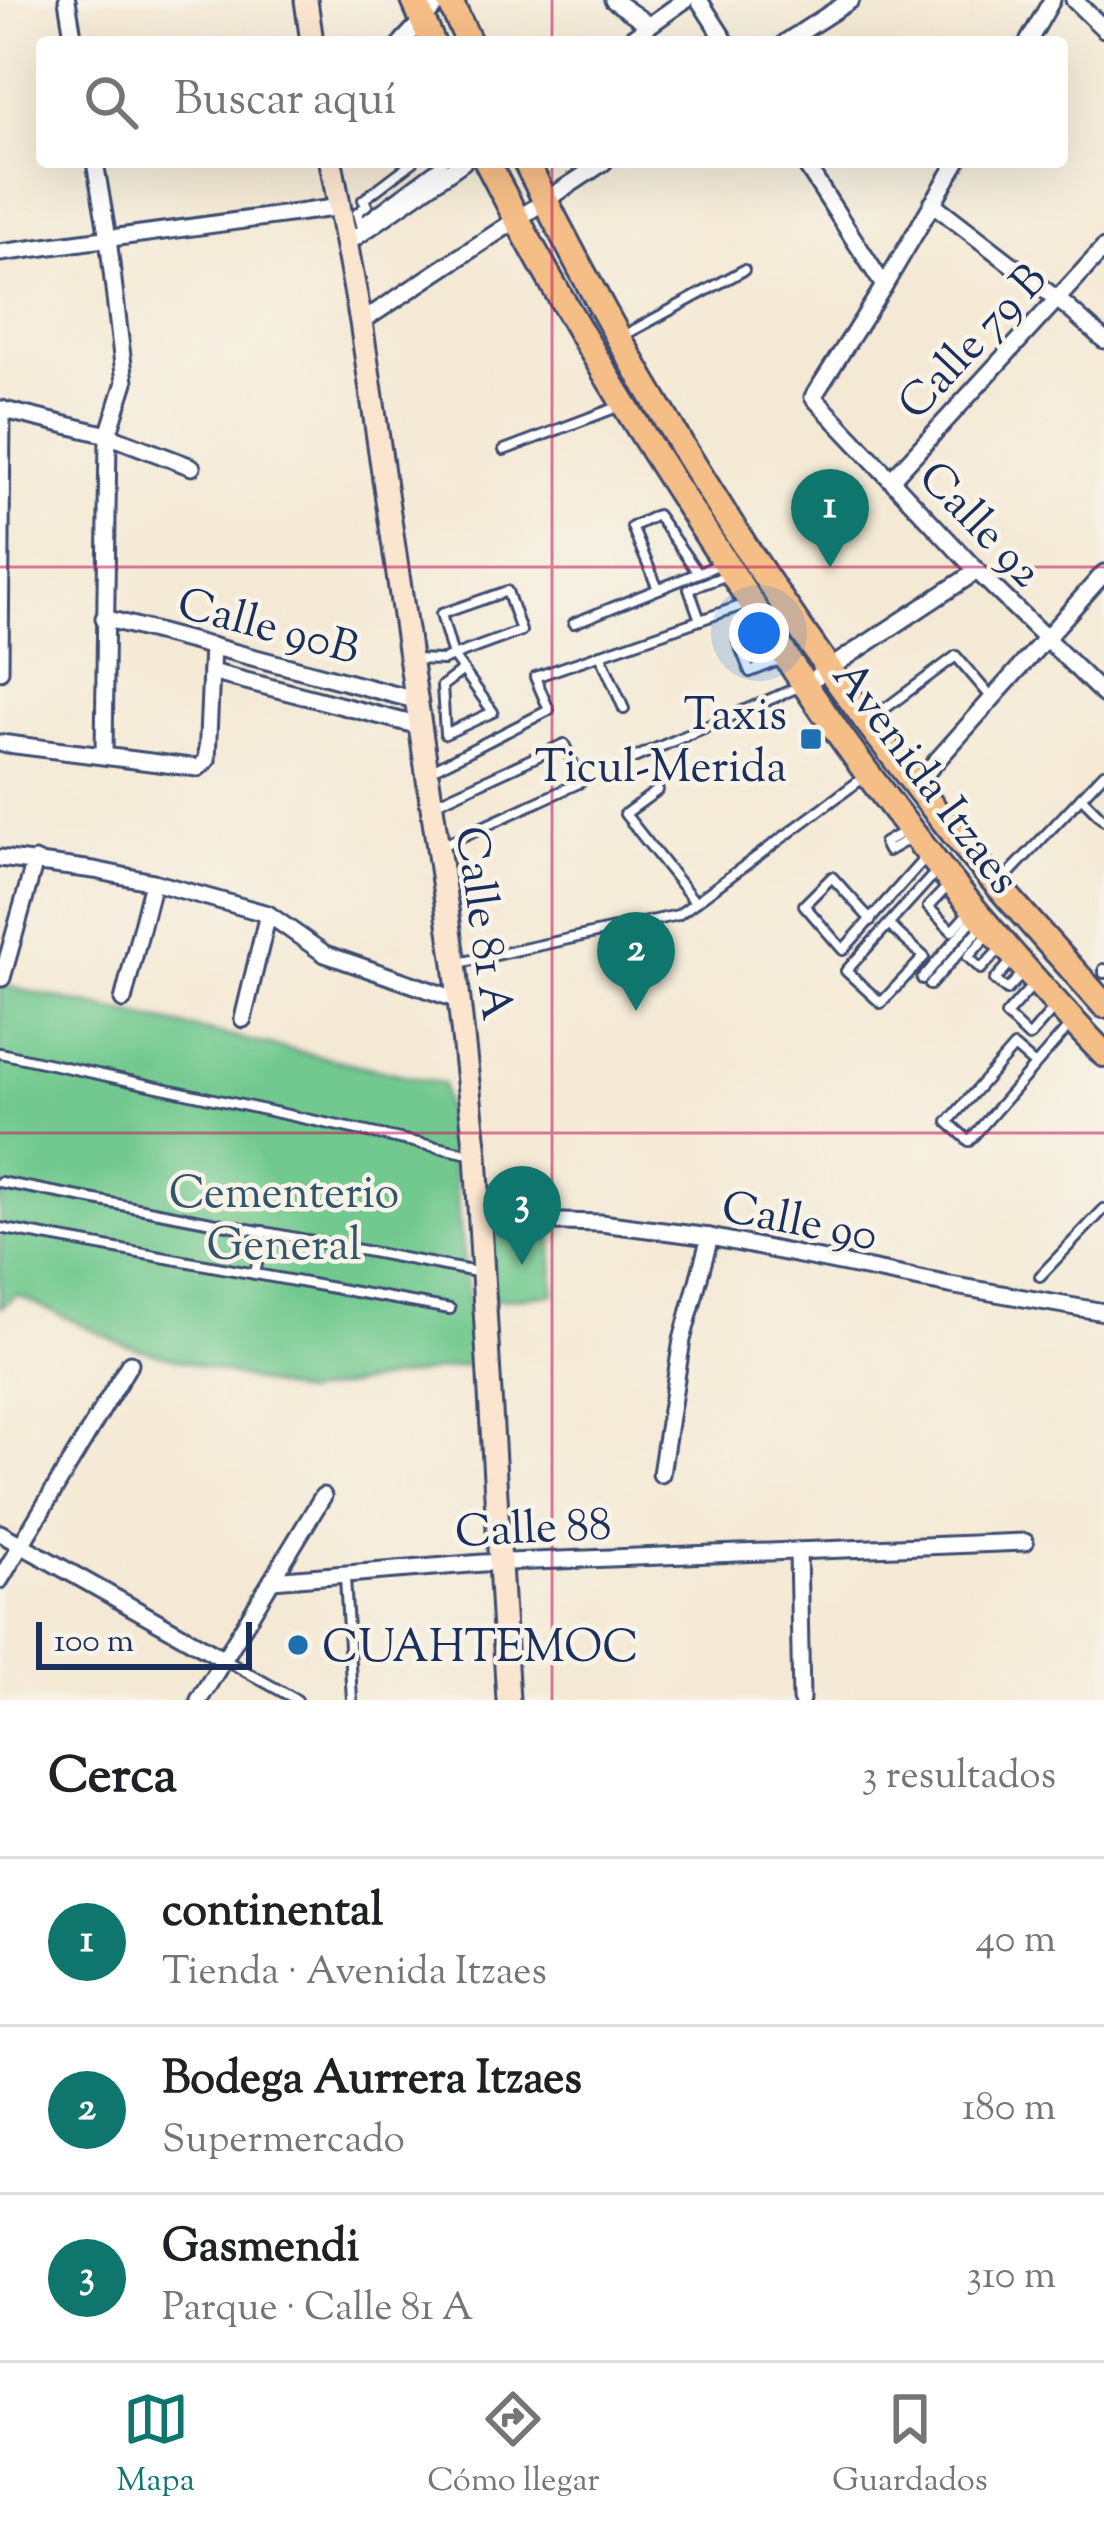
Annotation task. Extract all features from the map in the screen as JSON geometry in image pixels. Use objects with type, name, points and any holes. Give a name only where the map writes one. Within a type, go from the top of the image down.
[{"type":"main road","points":[[445,0],[466,36]]},
{"type":"main road","name":"Avenida Itzaes","points":[[490,168],[630,416],[804,685],[930,854],[1104,1054]]},
{"type":"main road","name":"Avenida Itzaes","points":[[529,168],[662,410],[828,668],[998,885],[1102,985]]},
{"type":"main road","points":[[630,416],[662,410]]},
{"type":"main road","points":[[930,854],[959,839]]},
{"type":"street","points":[[67,0],[73,36]]},
{"type":"street","points":[[306,0],[311,36]]},
{"type":"street","points":[[423,20],[445,0]]},
{"type":"street","points":[[613,0],[649,26]]},
{"type":"street","points":[[635,36],[685,0]]},
{"type":"street","points":[[698,0],[722,36]]},
{"type":"street","points":[[796,36],[851,0]]},
{"type":"street","points":[[1031,36],[1052,0]]},
{"type":"street","points":[[1074,0],[1104,29]]},
{"type":"street","points":[[96,168],[125,382],[108,435],[104,754]]},
{"type":"street","name":"Calle 81 A","points":[[333,168],[361,322],[427,773],[476,1155],[508,1700]]},
{"type":"street","points":[[346,244],[445,168]]},
{"type":"street","points":[[361,322],[595,168]]},
{"type":"street","points":[[808,168],[884,286],[953,168]]},
{"type":"street","points":[[932,203],[1104,340]]},
{"type":"street","points":[[0,253],[340,207]]},
{"type":"street","name":"Calle 79 B","points":[[890,480],[1104,248]]},
{"type":"street","name":"Calle 92","points":[[884,286],[813,397],[977,571],[1104,695]]},
{"type":"street","points":[[0,671],[1,409],[108,435],[191,467]]},
{"type":"street","points":[[804,685],[977,571]]},
{"type":"street","points":[[916,784],[1104,573]]},
{"type":"street","name":"Calle 90B","points":[[104,618],[415,700]]},
{"type":"street","points":[[0,743],[198,768],[205,765],[212,646]]},
{"type":"street","points":[[211,672],[420,726]]},
{"type":"street","points":[[0,858],[153,882],[268,914],[325,955],[458,1000]]},
{"type":"street","points":[[2,978],[35,861]]},
{"type":"street","points":[[123,1000],[153,882]]},
{"type":"street","points":[[243,1019],[268,914]]},
{"type":"street","name":"Calle 90","points":[[480,1220],[601,1223],[710,1237],[1104,1312]]},
{"type":"street","points":[[661,1474],[682,1340],[710,1237]]},
{"type":"street","points":[[0,1580],[130,1363]]},
{"type":"street","points":[[199,1700],[323,1496]]},
{"type":"street","points":[[0,1533],[224,1659]]},
{"type":"street","name":"Calle 88","points":[[272,1580],[501,1563],[1025,1542]]},
{"type":"street","points":[[798,1551],[801,1700]]},
{"type":"lane","points":[[405,168],[362,200],[367,206],[356,213],[360,224],[444,168]]},
{"type":"lane","points":[[620,338],[744,270]]},
{"type":"lane","points":[[504,450],[630,416]]},
{"type":"lane","points":[[658,589],[632,527],[657,515],[698,573]]},
{"type":"lane","points":[[574,623],[698,573],[729,568]]},
{"type":"lane","points":[[700,620],[689,589],[729,568]]},
{"type":"lane","points":[[410,659],[443,660],[453,656],[520,631],[507,591],[441,614],[453,656],[463,670],[493,712],[445,734],[442,686],[463,670]]},
{"type":"lane","points":[[427,773],[549,710],[535,677],[751,602]]},
{"type":"lane","points":[[769,630],[738,642],[749,672],[787,658]]},
{"type":"lane","points":[[600,655],[624,709]]},
{"type":"lane","points":[[868,721],[956,656],[992,698]]},
{"type":"lane","points":[[634,758],[804,685]]},
{"type":"lane","points":[[431,805],[564,744],[581,782],[437,848]]},
{"type":"lane","points":[[998,885],[1104,773]]},
{"type":"lane","points":[[454,964],[678,915],[868,774]]},
{"type":"lane","points":[[658,790],[626,814],[695,902]]},
{"type":"lane","points":[[1081,797],[1104,820]]},
{"type":"lane","points":[[871,920],[832,877],[803,905],[843,950],[871,920],[930,854]]},
{"type":"lane","points":[[889,925],[924,957],[881,1003],[846,971],[889,925],[930,854]]},
{"type":"lane","points":[[926,982],[1002,940],[1006,1016],[1029,1037],[1065,1013]]},
{"type":"lane","points":[[1035,1065],[1014,1047],[948,1122],[969,1141],[1035,1065],[1065,1013]]},
{"type":"lane","points":[[0,1053],[476,1155]]},
{"type":"lane","points":[[0,1181],[484,1274]]},
{"type":"lane","points":[[1040,1276],[1104,1209]]},
{"type":"lane","points":[[0,1228],[450,1309]]},
{"type":"lane","points":[[255,1274],[263,1232]]},
{"type":"lane","points":[[345,1575],[352,1700]]},
{"type":"lane","points":[[224,1659],[297,1700]]},
{"type":"green space","name":"Cementerio General","points":[[0,985],[443,1084],[476,1363],[302,1394],[125,1345],[17,1295],[0,1308]]},
{"type":"green space","points":[[490,1235],[552,1236],[554,1294],[492,1300]]},
{"type":"place","name":"continental","points":[[830,568]]},
{"type":"place","name":"Taxis Ticul-Merida","points":[[811,739]]},
{"type":"place","name":"Bodega Aurrera Itzaes","points":[[636,1011]]},
{"type":"place","name":"Gasmendi","points":[[522,1265]]},
{"type":"place","name":"CUAHTEMOC","points":[[298,1645]]}]
